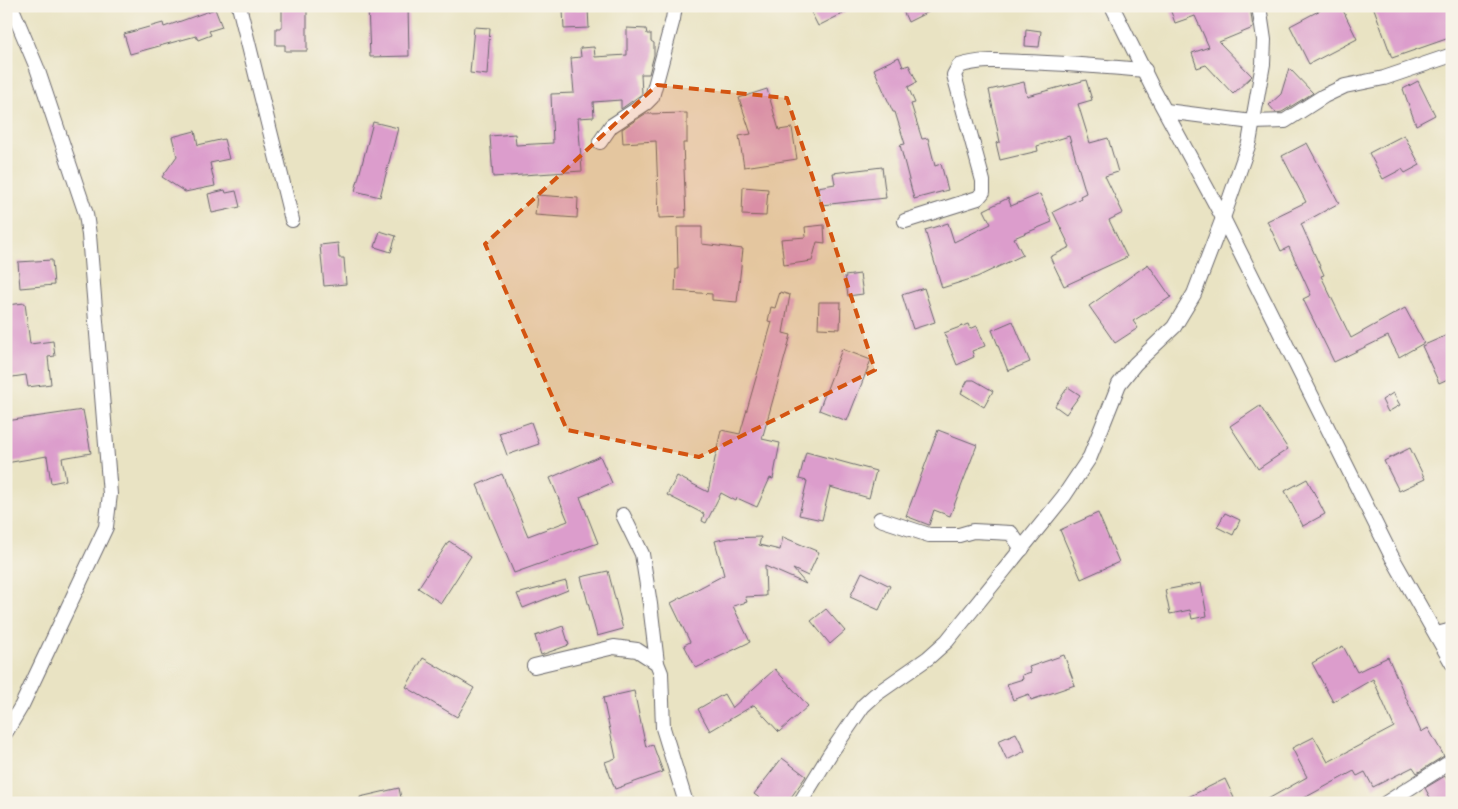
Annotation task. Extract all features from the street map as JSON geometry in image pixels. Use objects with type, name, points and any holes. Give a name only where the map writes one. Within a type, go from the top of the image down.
[{"type":"street","points":[[6,732],[22,705],[106,527],[110,494],[86,214],[37,68],[11,6]]},
{"type":"street","points":[[239,6],[292,220]]},
{"type":"street","points":[[600,142],[611,126],[652,97],[675,6]]},
{"type":"street","points":[[1112,6],[1223,218],[1392,557],[1452,663]]},
{"type":"street","points":[[800,803],[830,754],[863,706],[874,695],[928,658],[947,642],[1064,496],[1090,456],[1119,384],[1135,364],[1174,327],[1194,294],[1248,146],[1263,64],[1264,40],[1259,6]]},
{"type":"street","points":[[1166,110],[1252,122],[1285,121],[1324,96],[1345,86],[1384,78],[1452,55]]},
{"type":"street","points":[[905,221],[978,198],[983,192],[983,181],[954,75],[959,66],[974,61],[1006,61],[1067,63],[1145,70]]},
{"type":"street","points":[[623,515],[642,554],[657,662],[661,673],[663,728],[686,803]]},
{"type":"street","points":[[880,519],[928,535],[959,535],[973,531],[1012,533],[1022,549]]},
{"type":"street","points":[[1437,634],[1452,630]]},
{"type":"street","points":[[534,666],[614,648],[637,650],[657,662]]},
{"type":"street","points":[[1386,803],[1452,761]]},
{"type":"highlighted area","points":[[657,85],[787,98],[875,370],[699,457],[567,430],[485,244]]},
{"type":"building","points":[[282,6],[307,6],[307,51],[285,51],[285,45],[276,45],[276,28],[282,28]]},
{"type":"building","points":[[368,6],[408,6],[409,56],[370,57]]},
{"type":"building","points":[[808,6],[858,6],[818,26]]},
{"type":"building","points":[[901,6],[940,6],[908,22]]},
{"type":"building","points":[[1169,6],[1250,6],[1253,28],[1219,42],[1252,76],[1233,94],[1206,65],[1197,68],[1192,53],[1209,47],[1195,16],[1175,23]]},
{"type":"building","points":[[1328,6],[1341,6],[1357,39],[1309,64],[1290,26]]},
{"type":"building","points":[[1373,6],[1452,6],[1452,37],[1392,58]]},
{"type":"building","points":[[215,9],[222,27],[209,31],[211,35],[198,40],[196,36],[130,54],[124,34],[163,23],[164,27]]},
{"type":"building","points":[[588,9],[589,28],[564,29],[563,10]]},
{"type":"building","points":[[474,27],[490,28],[487,75],[470,73]]},
{"type":"building","points":[[627,28],[646,29],[647,34],[651,34],[651,41],[654,43],[654,55],[649,74],[641,74],[642,94],[621,109],[621,100],[593,102],[594,117],[578,118],[582,171],[493,177],[490,136],[515,134],[516,145],[553,143],[551,94],[574,93],[571,58],[581,57],[580,48],[594,47],[595,57],[627,55]]},
{"type":"building","points":[[1026,29],[1041,31],[1039,47],[1025,46]]},
{"type":"building","points":[[899,57],[903,67],[909,65],[917,82],[908,87],[915,103],[911,104],[922,139],[928,138],[935,166],[941,164],[948,190],[914,199],[900,145],[905,144],[895,112],[893,112],[874,69]]},
{"type":"building","points":[[1289,68],[1313,93],[1282,112],[1276,113],[1269,105],[1281,94]]},
{"type":"building","points":[[1086,80],[1092,100],[1078,104],[1090,143],[1108,138],[1118,172],[1105,176],[1123,213],[1109,220],[1127,257],[1064,286],[1050,257],[1070,247],[1053,212],[1081,198],[1080,196],[1086,193],[1069,136],[1037,146],[1038,151],[1000,160],[996,143],[1000,142],[989,90],[1024,82],[1027,96]]},
{"type":"building","points":[[1418,81],[1435,115],[1416,125],[1403,89]]},
{"type":"building","points":[[767,89],[779,130],[792,128],[797,159],[744,167],[739,136],[751,134],[739,98]]},
{"type":"building","points":[[687,113],[687,143],[683,143],[686,217],[659,218],[656,141],[623,143],[622,129],[645,114]]},
{"type":"building","points":[[373,122],[398,128],[380,197],[355,191]]},
{"type":"building","points":[[195,131],[198,145],[224,139],[229,159],[210,163],[215,186],[185,192],[162,177],[177,156],[172,137]]},
{"type":"building","points":[[1404,135],[1420,165],[1405,173],[1402,169],[1383,179],[1369,153]]},
{"type":"building","points":[[1307,143],[1339,203],[1301,224],[1324,275],[1321,276],[1351,338],[1405,308],[1424,343],[1399,357],[1388,336],[1334,362],[1303,299],[1311,295],[1289,247],[1281,251],[1267,221],[1306,202],[1282,156]]},
{"type":"building","points":[[882,167],[886,198],[821,205],[818,187],[835,184],[833,173]]},
{"type":"building","points":[[743,187],[768,189],[766,216],[742,215]]},
{"type":"building","points":[[225,190],[226,193],[236,191],[240,207],[212,213],[208,194]]},
{"type":"building","points":[[1040,194],[1052,222],[1014,238],[1023,255],[977,277],[942,288],[925,230],[948,223],[954,242],[991,224],[984,210],[1008,198],[1011,206]]},
{"type":"building","points":[[537,195],[578,198],[577,218],[535,215]]},
{"type":"building","points":[[824,225],[825,243],[817,242],[812,261],[784,265],[781,239],[806,237],[805,227]]},
{"type":"building","points":[[677,227],[702,227],[702,244],[743,249],[737,302],[712,300],[712,294],[675,291],[676,269],[678,269]]},
{"type":"building","points":[[380,231],[396,236],[391,252],[375,247]]},
{"type":"building","points":[[338,243],[339,258],[344,258],[346,284],[324,286],[320,245]]},
{"type":"building","points":[[52,260],[54,285],[20,288],[18,262]]},
{"type":"building","points":[[1148,264],[1171,297],[1133,321],[1138,328],[1115,343],[1089,306]]},
{"type":"building","points":[[860,274],[863,294],[848,296],[845,276]]},
{"type":"building","points":[[924,288],[935,322],[913,329],[902,295]]},
{"type":"building","points":[[780,292],[790,295],[783,333],[791,335],[762,439],[780,443],[773,479],[770,478],[757,507],[737,498],[736,501],[721,493],[706,523],[702,521],[704,514],[667,495],[677,476],[708,492],[721,430],[740,434],[772,322],[768,321],[771,307],[775,308]]},
{"type":"building","points":[[819,302],[841,302],[840,329],[818,328]]},
{"type":"building","points":[[25,303],[30,344],[53,341],[55,356],[48,357],[51,384],[28,387],[26,375],[6,378],[6,305]]},
{"type":"building","points":[[1013,321],[1030,362],[1008,371],[992,330]]},
{"type":"building","points":[[968,324],[970,329],[977,326],[985,346],[972,351],[974,357],[957,365],[944,333]]},
{"type":"building","points":[[1452,333],[1452,377],[1439,383],[1422,346]]},
{"type":"building","points":[[842,349],[871,360],[847,421],[819,410]]},
{"type":"building","points":[[968,380],[974,380],[993,391],[984,407],[961,393]]},
{"type":"building","points":[[1068,387],[1080,395],[1066,414],[1055,406]]},
{"type":"building","points":[[1393,393],[1400,405],[1388,412],[1382,400]]},
{"type":"building","points":[[1260,406],[1288,449],[1258,469],[1230,426]]},
{"type":"building","points":[[83,410],[91,453],[62,458],[66,480],[51,483],[47,456],[6,463],[6,421]]},
{"type":"building","points":[[531,422],[539,444],[507,455],[499,433]]},
{"type":"building","points":[[938,430],[977,445],[950,516],[934,510],[929,525],[906,516]]},
{"type":"building","points":[[1410,448],[1425,479],[1399,491],[1384,461]]},
{"type":"building","points":[[806,452],[876,471],[869,498],[830,487],[822,520],[799,515],[807,481],[799,479]]},
{"type":"building","points":[[600,456],[612,483],[580,497],[598,543],[514,573],[477,485],[502,474],[528,536],[568,521],[550,478]]},
{"type":"building","points":[[1307,479],[1325,514],[1303,526],[1285,491]]},
{"type":"building","points":[[1098,513],[1119,562],[1081,579],[1060,530]]},
{"type":"building","points":[[1225,513],[1240,520],[1233,535],[1217,527]]},
{"type":"building","points":[[761,537],[759,545],[780,550],[783,537],[819,552],[808,576],[793,569],[806,584],[765,566],[766,596],[745,597],[747,602],[733,606],[750,642],[696,668],[684,645],[690,642],[671,603],[724,575],[715,541],[727,538]]},
{"type":"building","points":[[449,541],[471,556],[441,603],[418,588]]},
{"type":"building","points":[[608,571],[623,629],[597,636],[581,577]]},
{"type":"building","points":[[862,572],[890,586],[879,610],[850,597]]},
{"type":"building","points":[[566,581],[568,590],[523,608],[517,594]]},
{"type":"building","points":[[1201,583],[1207,616],[1192,619],[1190,610],[1170,614],[1165,590]]},
{"type":"building","points":[[826,609],[845,631],[830,644],[811,621]]},
{"type":"building","points":[[563,626],[569,645],[541,655],[535,636]]},
{"type":"building","points":[[1343,646],[1357,672],[1388,657],[1421,732],[1428,728],[1444,756],[1417,773],[1413,767],[1373,787],[1365,772],[1357,776],[1354,771],[1295,803],[1261,803],[1307,777],[1292,748],[1314,737],[1328,762],[1394,727],[1373,679],[1333,702],[1312,663]]},
{"type":"building","points":[[1064,655],[1075,685],[1031,700],[1029,694],[1013,700],[1007,684],[1023,679],[1022,675],[1031,672],[1029,667]]},
{"type":"building","points":[[423,658],[474,688],[457,717],[406,687]]},
{"type":"building","points":[[775,669],[808,706],[779,732],[754,705],[710,731],[698,709],[724,694],[732,708]]},
{"type":"building","points":[[634,691],[646,747],[653,745],[663,772],[615,789],[605,762],[616,758],[603,698]]},
{"type":"building","points":[[1016,733],[1025,751],[1007,760],[998,741]]},
{"type":"building","points":[[782,758],[806,776],[787,803],[766,803],[754,794]]},
{"type":"building","points":[[1445,776],[1452,788],[1452,803],[1433,803],[1425,788]]},
{"type":"building","points":[[1225,779],[1234,798],[1224,803],[1176,803]]},
{"type":"building","points":[[399,788],[402,803],[361,803],[360,797]]}]
